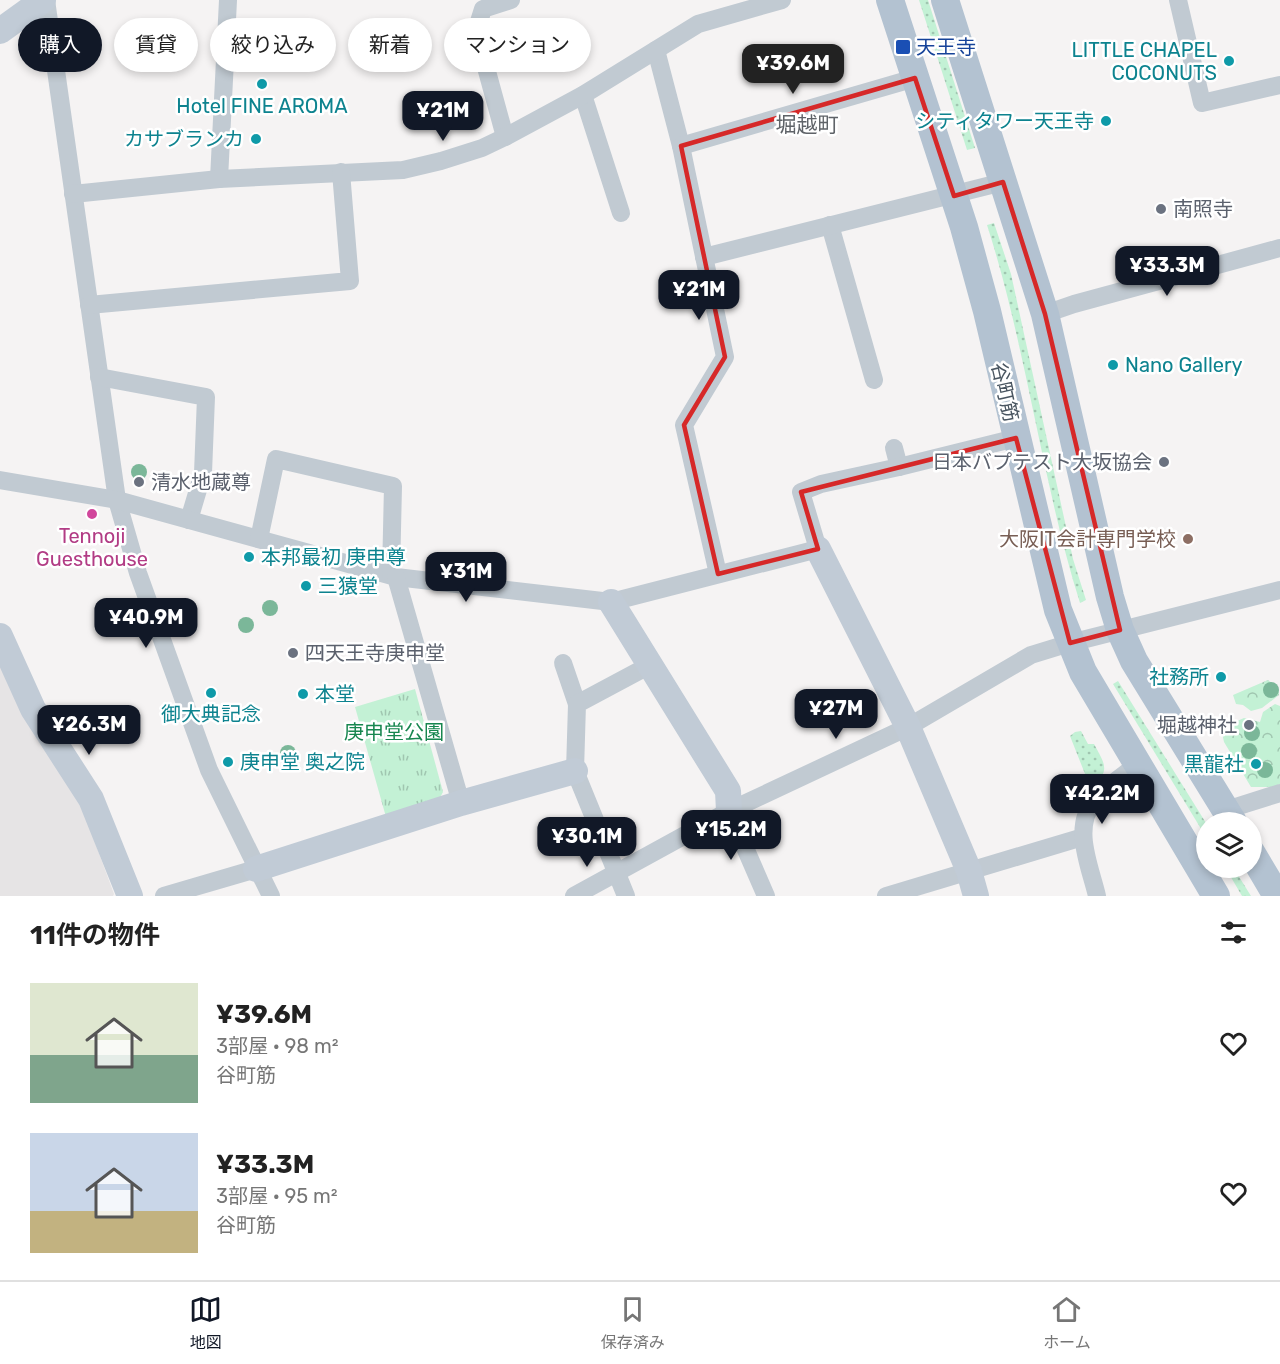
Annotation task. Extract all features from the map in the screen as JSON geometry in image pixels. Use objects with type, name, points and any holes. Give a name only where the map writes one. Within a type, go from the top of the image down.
[{"type":"main road","name":"谷町筋","points":[[890,0],[954,196],[987,311],[1058,610],[1070,643],[1083,672],[1216,896]]},
{"type":"main road","points":[[945,0],[1045,314],[1110,597],[1120,630],[1134,660],[1228,812]]},
{"type":"main road","points":[[1262,871],[1277,896]]},
{"type":"street","points":[[0,31],[44,0],[117,500],[138,573],[209,770],[271,896]]},
{"type":"street","points":[[219,179],[228,0]]},
{"type":"street","points":[[505,137],[476,31],[483,9],[511,0]]},
{"type":"street","points":[[73,194],[219,179],[403,170],[441,161],[482,148],[505,137],[583,95],[698,24],[782,0]]},
{"type":"street","points":[[1178,0],[1202,103],[1280,85]]},
{"type":"street","points":[[656,50],[681,146],[725,357],[684,425],[718,574]]},
{"type":"street","points":[[681,146],[915,78]]},
{"type":"street","points":[[583,95],[621,213]]},
{"type":"street","points":[[89,305],[350,281],[341,172]]},
{"type":"street","points":[[704,257],[1003,182]]},
{"type":"street","points":[[830,225],[874,380]]},
{"type":"street","points":[[1045,314],[1280,248]]},
{"type":"street","points":[[99,377],[206,398],[203,473],[189,520]]},
{"type":"street","points":[[976,896],[969,871],[908,727],[818,549],[801,492],[821,484],[1016,438]]},
{"type":"street","points":[[894,448],[899,467]]},
{"type":"street","points":[[259,539],[276,459],[393,486],[393,576],[461,803]]},
{"type":"street","points":[[0,480],[117,500],[393,576],[611,602],[818,549]]},
{"type":"street","points":[[574,896],[729,811],[908,727],[1031,655],[1280,590]]},
{"type":"street","points":[[611,602],[728,791],[729,811],[766,896]]},
{"type":"street","points":[[0,636],[33,710],[91,799],[130,896]]},
{"type":"street","points":[[563,663],[576,704],[575,771],[626,896]]},
{"type":"street","points":[[576,704],[650,665]]},
{"type":"street","points":[[1097,896],[1083,837],[1084,816],[1095,799],[1137,764]]},
{"type":"street","points":[[164,896],[461,803],[575,771]]},
{"type":"street","points":[[1238,812],[1280,792]]},
{"type":"street","points":[[886,896],[1083,837]]},
{"type":"highlighted area","points":[[915,78],[954,196],[1003,182],[1045,314],[1120,630],[1070,643],[1016,438],[801,492],[818,549],[718,574],[684,425],[725,357],[681,146]]},
{"type":"shaded area","points":[[0,666],[80,802],[113,896],[0,896]]},
{"type":"green space","points":[[919,0],[928,0],[975,148],[967,150]]},
{"type":"green space","points":[[994,223],[1011,274],[1073,559],[1086,600],[1080,603],[1066,556],[1013,319],[987,225]]},
{"type":"green space","points":[[1268,680],[1278,688],[1279,695],[1262,708],[1251,711],[1243,705],[1236,704],[1233,695]]},
{"type":"green space","points":[[1118,681],[1199,812],[1196,812],[1196,821],[1113,684]]},
{"type":"green space","name":"庚申堂公園","points":[[415,689],[443,792],[437,803],[386,817],[355,707]]},
{"type":"green space","points":[[1275,704],[1280,706],[1280,784],[1274,787],[1251,787],[1224,742],[1221,728],[1244,718],[1260,722],[1263,712]]},
{"type":"green space","points":[[1081,731],[1088,744],[1094,744],[1104,766],[1102,775],[1093,785],[1089,784],[1070,736]]},
{"type":"green space","points":[[1231,878],[1240,878],[1251,896],[1242,896]]},
{"type":"place","name":"天王寺","points":[[903,47]]},
{"type":"place","name":"LITTLE CHAPEL COCONUTS","points":[[1229,61]]},
{"type":"place","name":"Hotel FINE AROMA","points":[[262,84]]},
{"type":"place","name":"シティタワー天王寺","points":[[1106,121]]},
{"type":"place","name":"カサブランカ","points":[[256,139]]},
{"type":"place","name":"南照寺","points":[[1161,209]]},
{"type":"place","name":"Nano Gallery","points":[[1113,365]]},
{"type":"place","name":"日本バプテスト大坂協会","points":[[1164,462]]},
{"type":"place","name":"清水地蔵尊","points":[[139,482]]},
{"type":"place","name":"Tennoji Guesthouse","points":[[92,514]]},
{"type":"place","name":"大阪IT会計専門学校","points":[[1188,539]]},
{"type":"place","name":"本邦最初 庚申尊","points":[[249,557]]},
{"type":"place","name":"三猿堂","points":[[306,586]]},
{"type":"place","name":"四天王寺庚申堂","points":[[293,653]]},
{"type":"place","name":"社務所","points":[[1221,677]]},
{"type":"place","name":"御大典記念","points":[[211,693]]},
{"type":"place","name":"本堂","points":[[303,694]]},
{"type":"place","name":"堀越神社","points":[[1249,725]]},
{"type":"place","name":"庚申堂 奥之院","points":[[228,762]]},
{"type":"place","name":"黒龍社","points":[[1256,764]]},
{"type":"district","name":"堀越町","points":[[807,125]]}]
